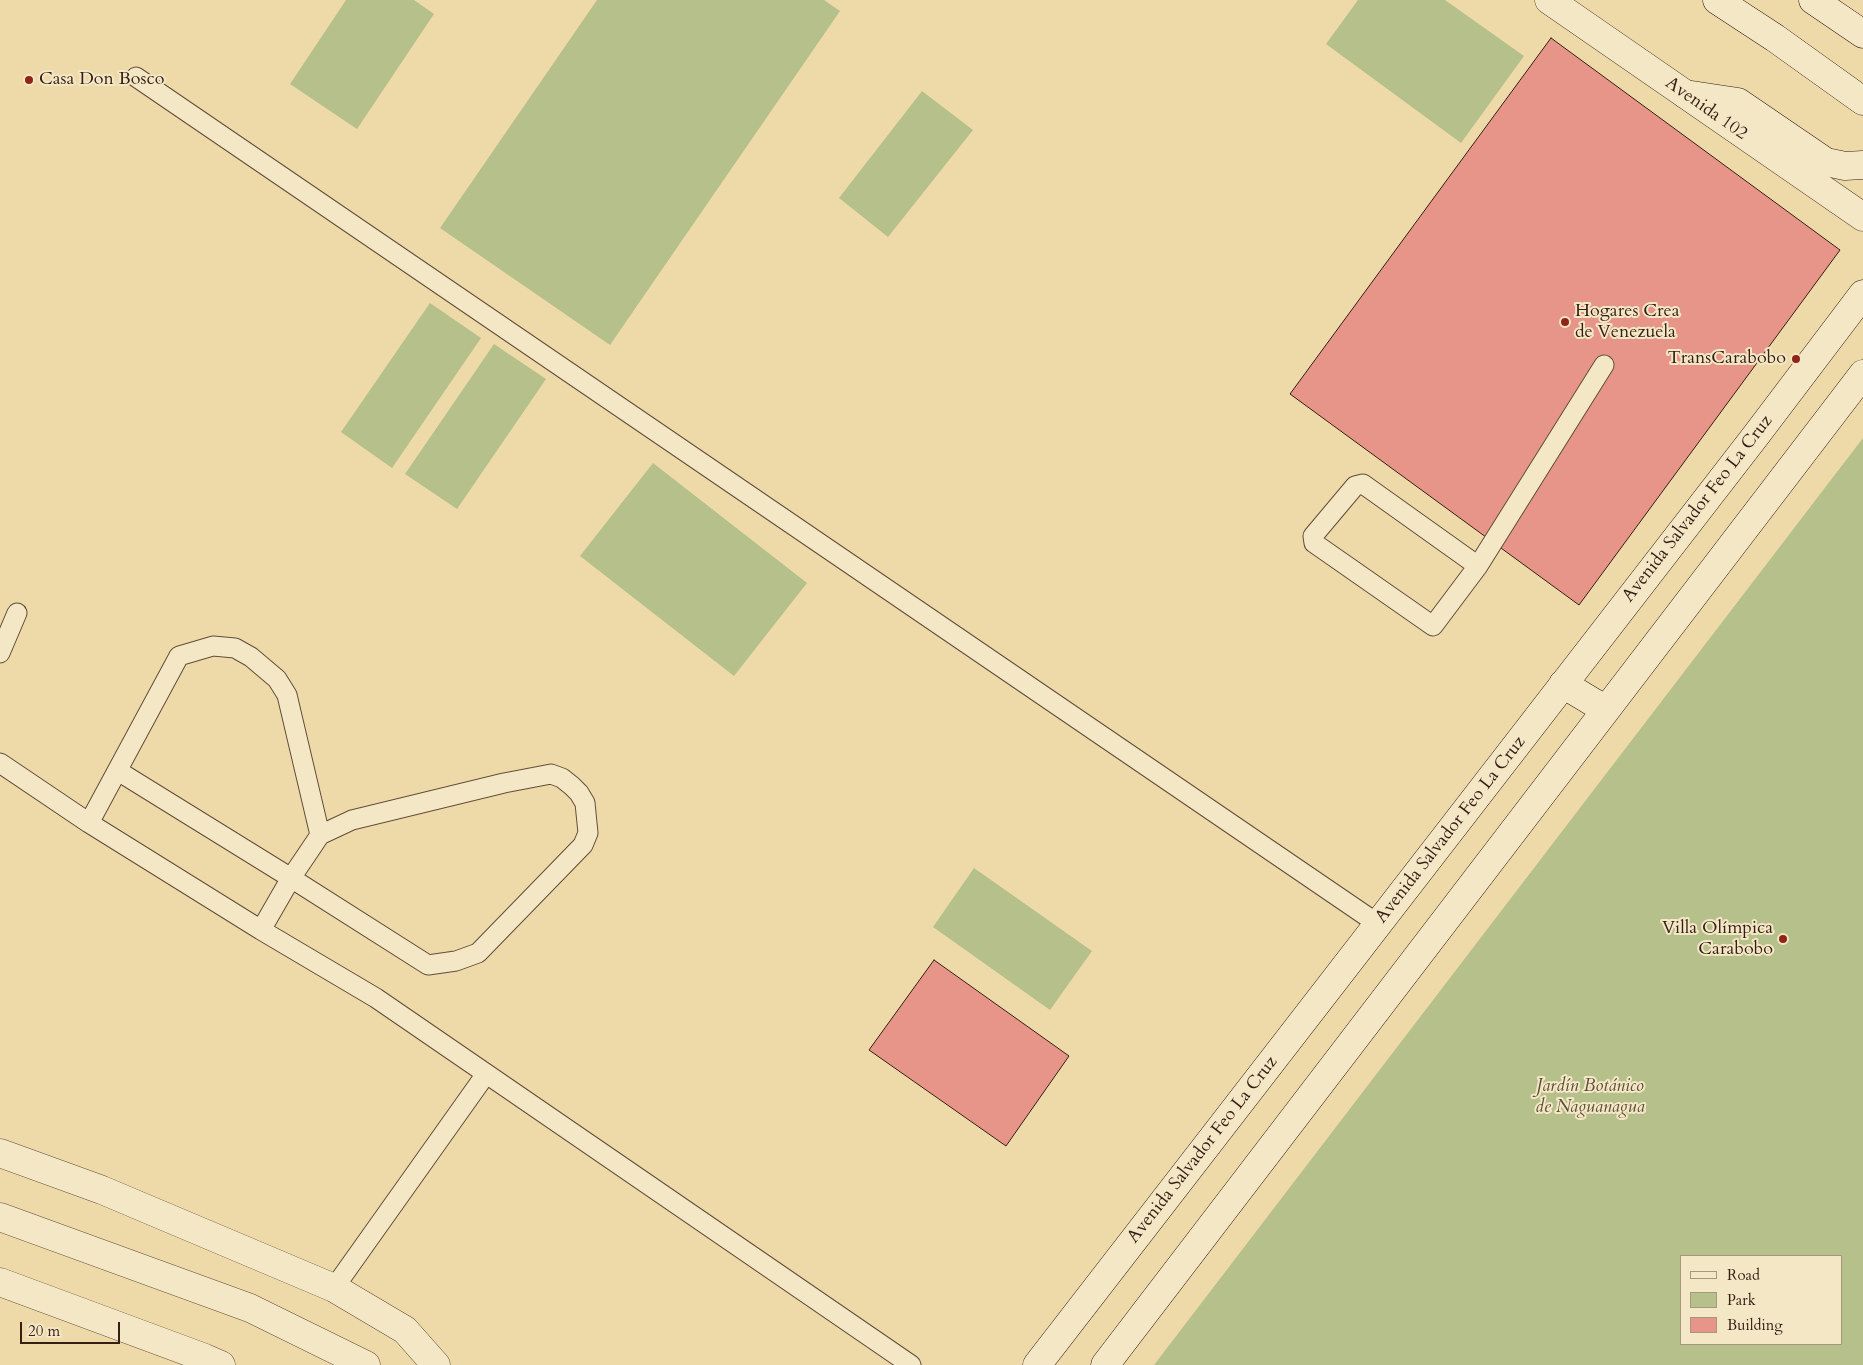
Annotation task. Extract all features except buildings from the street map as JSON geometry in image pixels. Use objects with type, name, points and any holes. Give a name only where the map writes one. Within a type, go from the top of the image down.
[{"type":"street","name":"Avenida 102","points":[[1549,0],[1863,217]]},
{"type":"street","points":[[1717,0],[1863,101]]},
{"type":"street","points":[[1813,0],[1863,34]]},
{"type":"street","points":[[1685,94],[1738,102],[1826,162],[1845,166],[1863,165]]},
{"type":"street","name":"Avenida Salvador Feo La Cruz","points":[[1037,1365],[1863,294]]},
{"type":"street","points":[[1105,1365],[1863,374]]},
{"type":"street","points":[[1563,684],[1606,710]]},
{"type":"street","points":[[0,1153],[102,1190],[334,1288],[405,1330],[436,1365]]},
{"type":"street","points":[[0,1217],[250,1308],[366,1365]]},
{"type":"street","points":[[0,1282],[221,1365]]},
{"type":"lane","points":[[136,77],[1378,924]]},
{"type":"lane","points":[[1478,566],[1363,484],[1355,486],[1313,536],[1314,543],[1433,626],[1478,566],[1604,365]]},
{"type":"lane","points":[[0,653],[17,613]]},
{"type":"lane","points":[[89,823],[179,656],[213,646],[235,648],[252,657],[277,679],[287,695],[320,835]]},
{"type":"lane","points":[[0,763],[89,823],[261,930],[376,998],[911,1365]]},
{"type":"lane","points":[[118,770],[291,878],[428,965],[456,961],[478,953],[583,845],[588,833],[588,820],[584,804],[579,793],[562,778],[551,774],[504,783],[352,820],[320,835],[291,878],[261,930]]},
{"type":"lane","points":[[334,1288],[486,1074]]},
{"type":"green space","points":[[346,0],[414,0],[434,14],[357,129],[290,84]]},
{"type":"green space","points":[[597,0],[824,0],[840,11],[610,345],[440,228]]},
{"type":"green space","points":[[1358,0],[1445,0],[1524,56],[1461,143],[1326,44]]},
{"type":"green space","points":[[922,91],[973,130],[888,237],[839,198]]},
{"type":"green space","points":[[430,303],[481,338],[392,468],[341,432]]},
{"type":"green space","points":[[494,344],[546,379],[457,509],[405,474]]},
{"type":"green space","name":"Jardín Botánico de Naguanagua","points":[[1863,438],[1863,1365],[1154,1365]]},
{"type":"green space","points":[[653,463],[807,583],[734,676],[580,556]]},
{"type":"green space","points":[[974,868],[1092,951],[1050,1010],[933,927]]},
{"type":"place","name":"Casa Don Bosco","points":[[29,80]]},
{"type":"place","name":"Hogares Crea de Venezuela","points":[[1565,322]]},
{"type":"place","name":"TransCarabobo","points":[[1796,359]]},
{"type":"place","name":"Villa Olímpica Carabobo","points":[[1783,939]]}]
